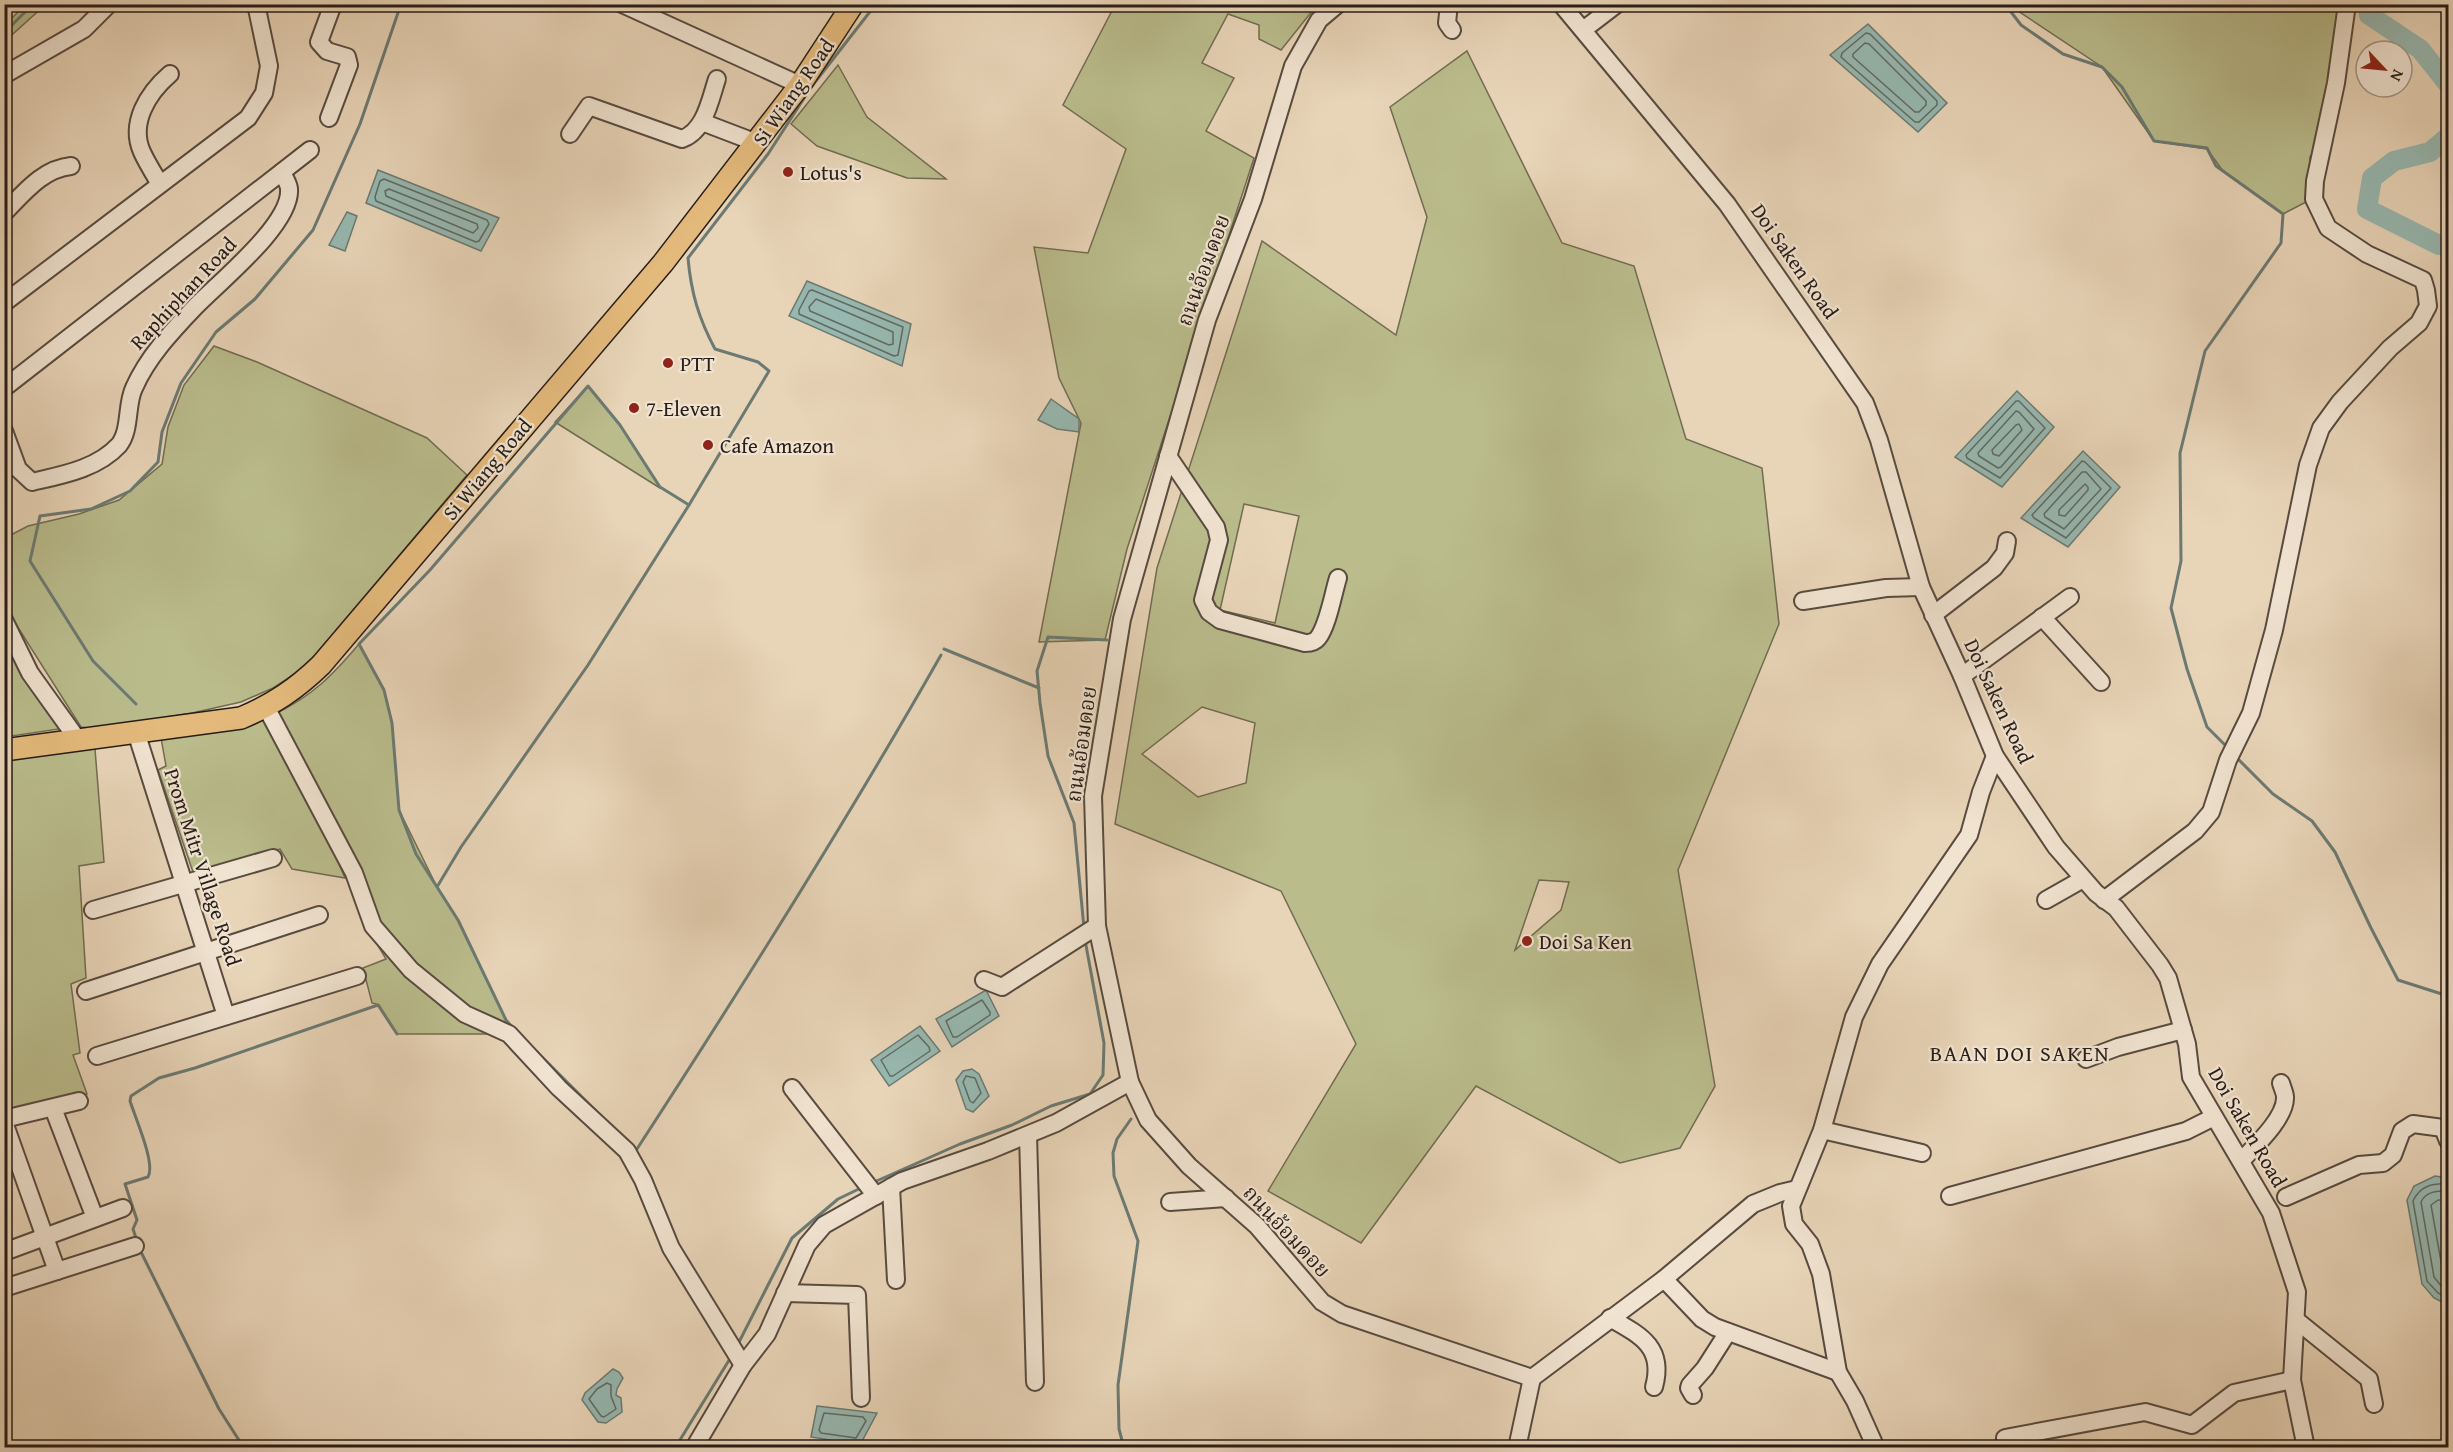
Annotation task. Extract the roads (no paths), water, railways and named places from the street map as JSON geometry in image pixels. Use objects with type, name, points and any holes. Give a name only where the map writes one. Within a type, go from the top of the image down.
[{"type":"main road","name":"Si Wiang Road","points":[[4,750],[241,718],[266,707],[296,688],[321,665],[663,263],[800,85],[853,4]]},
{"type":"street","points":[[4,75],[84,29],[109,4]]},
{"type":"street","points":[[4,303],[248,118],[264,93],[269,66],[256,4]]},
{"type":"street","points":[[329,118],[349,65],[347,57],[327,51],[319,42],[333,4]]},
{"type":"street","points":[[622,4],[800,85]]},
{"type":"street","name":"ถนนอ้อมดอย","points":[[1338,4],[1320,20],[1293,66],[1253,199],[1207,320],[1122,619],[1094,796],[1097,926],[1130,1082],[1148,1120],[1189,1166],[1257,1226],[1322,1302],[1342,1314],[1532,1378]]},
{"type":"street","points":[[1449,4],[1447,23],[1452,30]]},
{"type":"street","name":"Doi Saken Road","points":[[1561,4],[1727,204],[1865,403],[1879,440],[1921,588],[1962,676],[1995,756],[2034,818],[2083,879],[2104,900],[2116,908],[2168,978],[2183,1030],[2191,1077],[2271,1213],[2286,1252],[2297,1292],[2292,1380],[2306,1448]]},
{"type":"street","points":[[1583,30],[1617,4]]},
{"type":"street","points":[[2104,900],[2195,831],[2211,812],[2228,760],[2251,713],[2274,630],[2308,465],[2321,428],[2340,402],[2390,348],[2419,323],[2427,306],[2423,280],[2367,254],[2328,228],[2314,199],[2315,181],[2336,82],[2347,4]]},
{"type":"street","points":[[160,184],[141,151],[137,134],[141,113],[151,92],[170,74]]},
{"type":"street","points":[[570,134],[589,106],[682,139],[693,135],[702,122],[717,79]]},
{"type":"street","points":[[702,122],[757,143]]},
{"type":"street","name":"Raphiphan Road","points":[[4,388],[310,150]]},
{"type":"street","points":[[4,213],[47,173],[71,166]]},
{"type":"street","name":"Raphiphan Road","points":[[4,431],[11,472],[32,482],[74,472],[91,465],[119,444],[133,390],[144,368],[194,309],[268,235],[285,208],[289,189],[282,172]]},
{"type":"street","points":[[1168,456],[1216,527],[1219,540],[1203,600],[1209,612],[1220,620],[1305,644],[1313,642],[1318,638],[1322,629],[1338,578]]},
{"type":"street","points":[[1933,615],[1994,568],[2005,553],[2007,541]]},
{"type":"street","points":[[1803,601],[1886,588],[1921,588]]},
{"type":"street","points":[[1962,676],[2070,597]]},
{"type":"street","points":[[2042,617],[2101,682]]},
{"type":"street","points":[[4,620],[30,673],[78,740]]},
{"type":"street","points":[[266,707],[354,873],[373,926],[411,970],[465,1014],[509,1034],[559,1088],[627,1151],[643,1180],[671,1248],[743,1365]]},
{"type":"street","name":"Prom Mitr Village Road","points":[[136,732],[226,1016]]},
{"type":"street","points":[[1875,1448],[1855,1401],[1838,1372],[1821,1274],[1810,1244],[1794,1224],[1791,1206],[1814,1155],[1854,1017],[1880,964],[1969,835],[1981,792],[1995,756]]},
{"type":"street","points":[[93,910],[273,858]]},
{"type":"street","points":[[2046,900],[2083,879]]},
{"type":"street","points":[[86,991],[319,915]]},
{"type":"street","points":[[984,980],[1002,987],[1097,926]]},
{"type":"street","points":[[97,1056],[357,976]]},
{"type":"street","points":[[2086,1059],[2118,1047],[2183,1030]]},
{"type":"street","points":[[694,1448],[743,1365],[767,1334],[807,1245],[824,1225],[902,1181],[1056,1123],[1130,1082]]},
{"type":"street","points":[[2241,1161],[2268,1132],[2283,1108],[2285,1096],[2281,1083]]},
{"type":"street","points":[[792,1088],[876,1196]]},
{"type":"street","points":[[57,1271],[4,1120],[80,1101]]},
{"type":"street","points":[[53,1108],[94,1218]]},
{"type":"street","points":[[1950,1196],[2186,1131],[2214,1117]]},
{"type":"street","points":[[2286,1197],[2360,1165],[2383,1163],[2393,1155],[2402,1131],[2413,1124],[2446,1130]]},
{"type":"street","points":[[1822,1130],[1922,1152]]},
{"type":"street","points":[[1028,1135],[1035,1382]]},
{"type":"street","points":[[891,1187],[896,1280]]},
{"type":"street","points":[[1517,1448],[1532,1378],[1664,1279],[1753,1204],[1779,1192],[1797,1189]]},
{"type":"street","points":[[1170,1202],[1226,1198]]},
{"type":"street","points":[[4,1252],[123,1208]]},
{"type":"street","points":[[4,1288],[135,1246]]},
{"type":"street","points":[[1664,1279],[1702,1319],[1728,1332],[1838,1372]]},
{"type":"street","points":[[785,1293],[857,1295],[861,1398]]},
{"type":"street","points":[[1610,1318],[1637,1334],[1653,1348],[1657,1376],[1654,1387]]},
{"type":"street","points":[[2296,1320],[2368,1379],[2374,1404]]},
{"type":"street","points":[[1693,1395],[1689,1388],[1690,1385],[1705,1368],[1728,1332]]},
{"type":"street","points":[[2005,1438],[2145,1412],[2192,1425],[2234,1394],[2292,1380]]},
{"type":"water","points":[[1868,24],[1947,103],[1918,132],[1830,55]]},
{"type":"water","points":[[378,170],[499,218],[481,251],[366,203]]},
{"type":"water","points":[[347,212],[357,216],[345,251],[329,245]]},
{"type":"water","points":[[807,281],[911,324],[902,366],[789,316]]},
{"type":"water","points":[[2017,391],[2054,427],[2002,487],[1955,457]]},
{"type":"water","points":[[1051,399],[1079,419],[1079,432],[1057,429],[1038,420]]},
{"type":"water","points":[[2083,451],[2120,487],[2068,547],[2021,518]]},
{"type":"water","points":[[986,990],[999,1016],[952,1047],[936,1019]]},
{"type":"water","points":[[920,1026],[940,1051],[889,1086],[871,1060]]},
{"type":"water","points":[[972,1069],[979,1074],[989,1096],[973,1112],[966,1109],[956,1080],[963,1071]]},
{"type":"water","points":[[2435,1176],[2448,1178],[2448,1305],[2434,1298],[2422,1284],[2407,1200],[2414,1186]]},
{"type":"water","points":[[613,1369],[623,1378],[616,1395],[621,1398],[622,1412],[606,1423],[598,1422],[582,1400],[585,1393]]},
{"type":"water","points":[[817,1406],[877,1413],[860,1445],[811,1437]]},
{"type":"waterway","points":[[4,33],[33,4]]},
{"type":"waterway","points":[[136,704],[93,661],[30,561],[40,516],[91,509],[130,491],[158,462],[162,432],[181,383],[216,332],[255,299],[313,230],[360,124],[401,4]]},
{"type":"waterway","points":[[689,505],[769,371],[758,362],[715,349],[704,327],[697,305],[688,258],[768,154],[812,86],[876,4]]},
{"type":"waterway","points":[[2005,4],[2021,25],[2063,54],[2102,67],[2122,87],[2154,141],[2207,148],[2216,166],[2283,214],[2281,243],[2205,351],[2180,453],[2181,561],[2171,608],[2187,669],[2207,727],[2228,748]]},
{"type":"waterway","points":[[2368,4],[2369,15],[2420,49],[2448,84]]},
{"type":"waterway","points":[[2448,137],[2430,152],[2394,161],[2372,178],[2367,209],[2439,245],[2448,245]]},
{"type":"waterway","points":[[437,887],[461,847],[588,665],[689,505],[660,487],[620,425],[588,386],[430,570],[359,644],[384,690],[392,723],[399,810],[416,854],[458,920],[506,1020],[514,1029]]},
{"type":"waterway","points":[[1084,928],[1074,823],[1048,756],[1037,671],[1048,637],[1107,640]]},
{"type":"waterway","points":[[944,649],[1039,688]]},
{"type":"waterway","points":[[635,1152],[792,906],[941,655]]},
{"type":"waterway","points":[[2236,757],[2273,794],[2312,821],[2335,852],[2398,980],[2448,996]]},
{"type":"waterway","points":[[872,1183],[960,1144],[1012,1125],[1051,1106],[1090,1094],[1103,1075],[1104,1043],[1085,940]]},
{"type":"waterway","points":[[137,1241],[133,1229],[137,1220],[125,1184],[148,1177],[150,1171],[147,1151],[130,1101],[131,1096],[159,1078],[195,1068],[378,1005],[397,1034]]},
{"type":"waterway","points":[[536,1051],[605,1120]]},
{"type":"waterway","points":[[1124,1448],[1119,1429],[1118,1385],[1138,1241],[1114,1176],[1113,1153],[1117,1139],[1131,1119]]},
{"type":"waterway","points":[[737,1346],[792,1238],[838,1199],[863,1187]]},
{"type":"waterway","points":[[140,1250],[219,1409],[244,1448]]},
{"type":"waterway","points":[[675,1448],[731,1357]]},
{"type":"place","name":"Lotus's","points":[[788,172]]},
{"type":"place","name":"PTT","points":[[668,363]]},
{"type":"place","name":"7-Eleven","points":[[634,408]]},
{"type":"place","name":"Cafe Amazon","points":[[708,445]]},
{"type":"place","name":"Doi Sa Ken","points":[[1527,941]]},
{"type":"district","name":"BAAN DOI SAKEN","points":[[2020,1053]]}]
